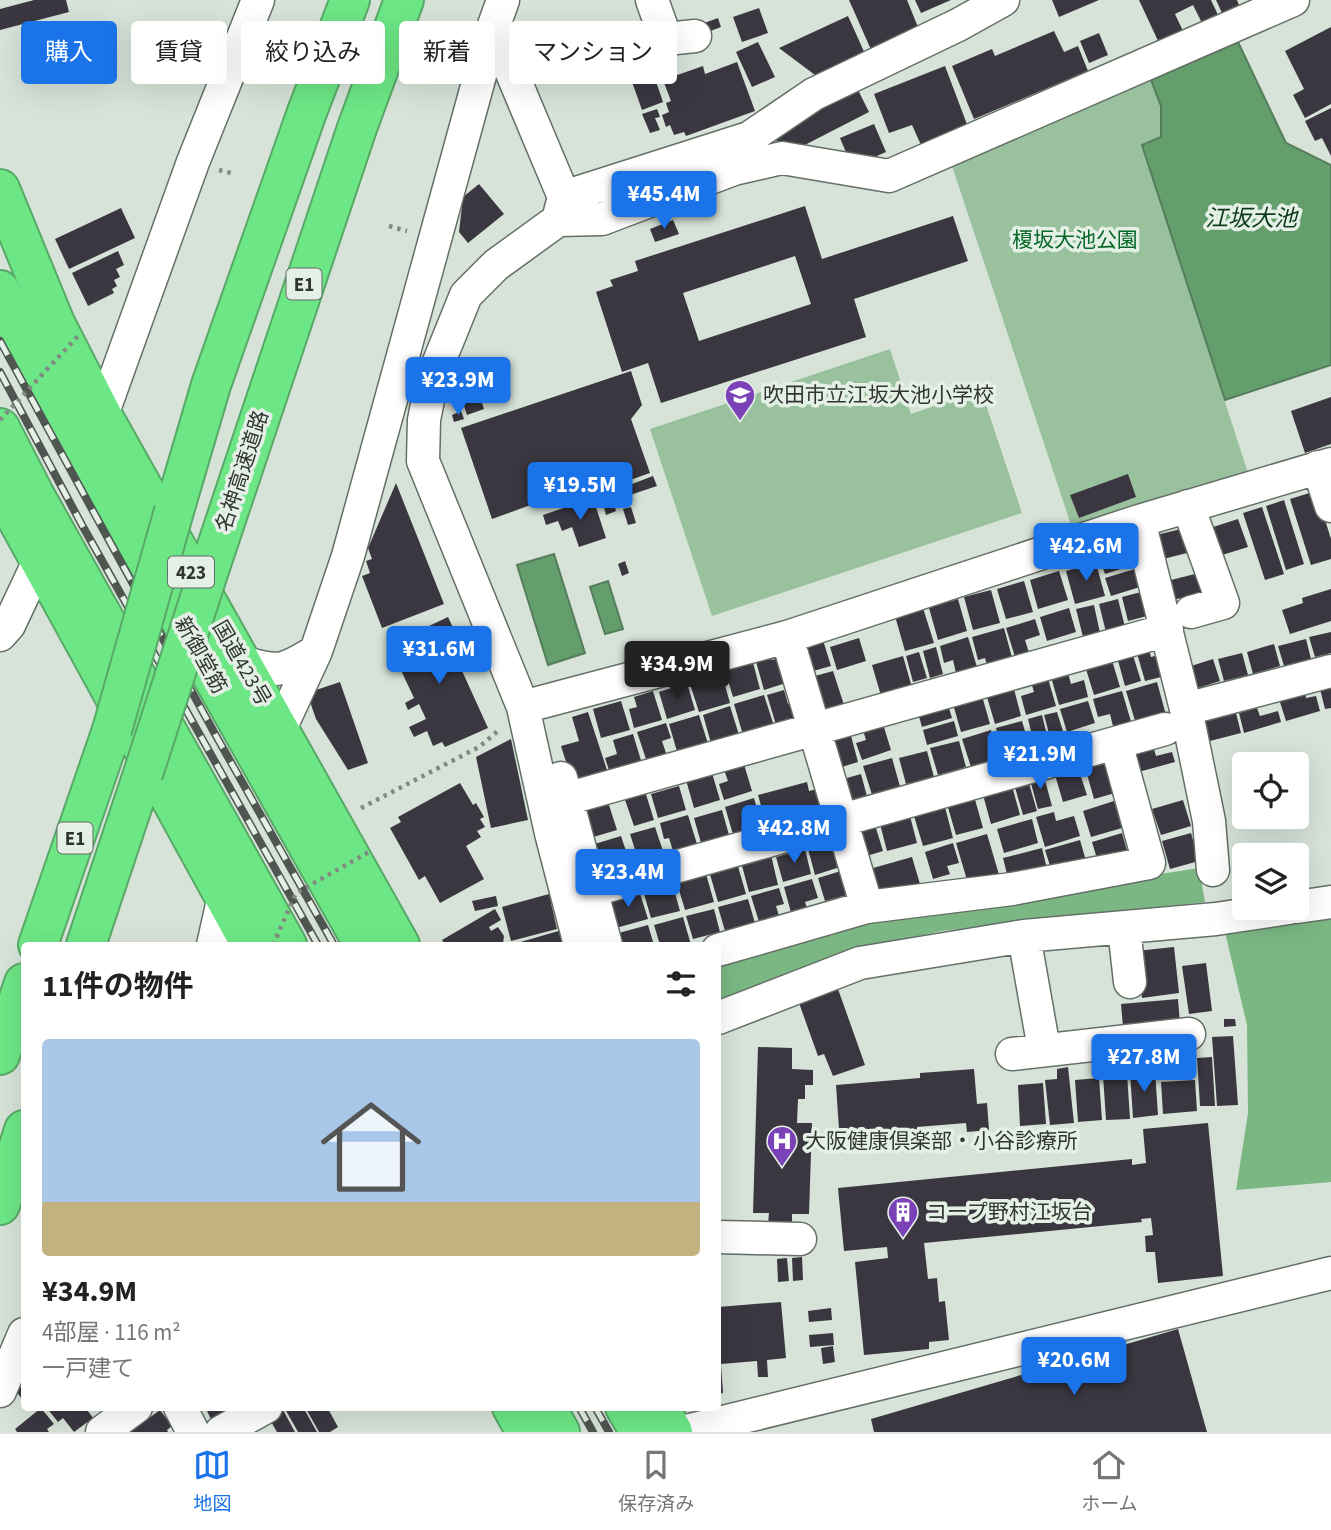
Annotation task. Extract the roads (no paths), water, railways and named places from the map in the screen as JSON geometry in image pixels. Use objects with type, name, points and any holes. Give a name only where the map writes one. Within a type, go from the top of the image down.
[{"type":"highway","name":"E1","points":[[39,942],[111,730],[211,385],[307,112],[350,0]]},
{"type":"highway","name":"名神高速道路","points":[[87,942],[357,128],[404,0]]},
{"type":"highway","name":"国道423号","points":[[0,189],[55,323],[102,415],[398,942]]},
{"type":"highway","name":"新御堂筋","points":[[0,290],[24,343],[362,942]]},
{"type":"highway","points":[[0,428],[35,496],[285,942]]},
{"type":"highway","points":[[4,503],[39,561],[249,942]]},
{"type":"highway","points":[[0,1055],[21,993]]},
{"type":"highway","points":[[0,1205],[21,1139]]},
{"type":"highway","points":[[514,1411],[526,1432]]},
{"type":"highway","points":[[549,1411],[561,1432]]},
{"type":"highway","points":[[627,1411],[640,1432]]},
{"type":"highway","points":[[661,1411],[673,1432]]},
{"type":"street","points":[[102,415],[193,163],[258,0]]},
{"type":"street","points":[[652,0],[668,21]]},
{"type":"street","points":[[605,942],[566,799],[532,705],[423,461],[424,420],[432,379],[467,295],[496,265],[561,209],[749,138],[814,94],[958,25],[1003,0]]},
{"type":"street","points":[[561,209],[602,219],[734,169],[782,158],[889,176],[1293,0]]},
{"type":"street","points":[[498,14],[561,209]]},
{"type":"street","points":[[280,729],[316,651],[348,556],[498,14]]},
{"type":"street","points":[[532,705],[787,637],[1139,521],[1325,466],[1331,506]]},
{"type":"street","points":[[566,799],[1179,621],[1223,604],[1188,506]]},
{"type":"street","points":[[1139,521],[1179,621],[1175,719],[1209,821],[1213,870]]},
{"type":"street","points":[[4,630],[39,561]]},
{"type":"street","points":[[4,630],[38,614],[68,613]]},
{"type":"street","points":[[787,637],[867,908]]},
{"type":"street","points":[[242,662],[271,670],[294,664],[316,651]]},
{"type":"street","points":[[590,891],[1116,743],[1175,719],[1331,671]]},
{"type":"street","points":[[532,705],[551,833],[579,942]]},
{"type":"street","points":[[721,949],[867,908],[1012,889],[1149,863],[1116,743]]},
{"type":"street","points":[[214,942],[224,896]]},
{"type":"street","points":[[1309,905],[1331,902]]},
{"type":"street","points":[[721,1017],[860,963],[1024,936],[1232,917]]},
{"type":"street","points":[[1124,928],[1130,982]]},
{"type":"street","points":[[1024,936],[1044,1049]]},
{"type":"street","points":[[1012,1054],[1189,1034]]},
{"type":"street","points":[[721,1237],[800,1239]]},
{"type":"street","points":[[682,1432],[1331,1273]]},
{"type":"street","points":[[0,1391],[21,1341]]},
{"type":"street","points":[[102,1432],[131,1411]]},
{"type":"street","points":[[182,1411],[193,1432]]},
{"type":"street","points":[[221,1432],[259,1411]]},
{"type":"water","name":"江坂大池","points":[[1238,42],[1286,143],[1331,165],[1331,365],[1225,400],[1142,145],[1161,137],[1161,106],[1151,80]]},
{"type":"water","points":[[554,554],[585,653],[548,665],[517,565]]},
{"type":"water","points":[[608,581],[623,629],[605,634],[590,587]]},
{"type":"railway","points":[[0,341],[332,942]]},
{"type":"railway","points":[[0,372],[82,525],[316,942]]},
{"type":"railway","points":[[581,1411],[593,1432]]},
{"type":"railway","points":[[597,1411],[609,1432]]},
{"type":"place","name":"吹田市立江坂大池小学校","points":[[740,422]]},
{"type":"place","name":"大阪健康倶楽部・小谷診療所","points":[[782,1168]]},
{"type":"place","name":"コープ野村江坂台","points":[[903,1239]]},
{"type":"park label","name":"榎坂大池公園","points":[[1075,240]]}]
